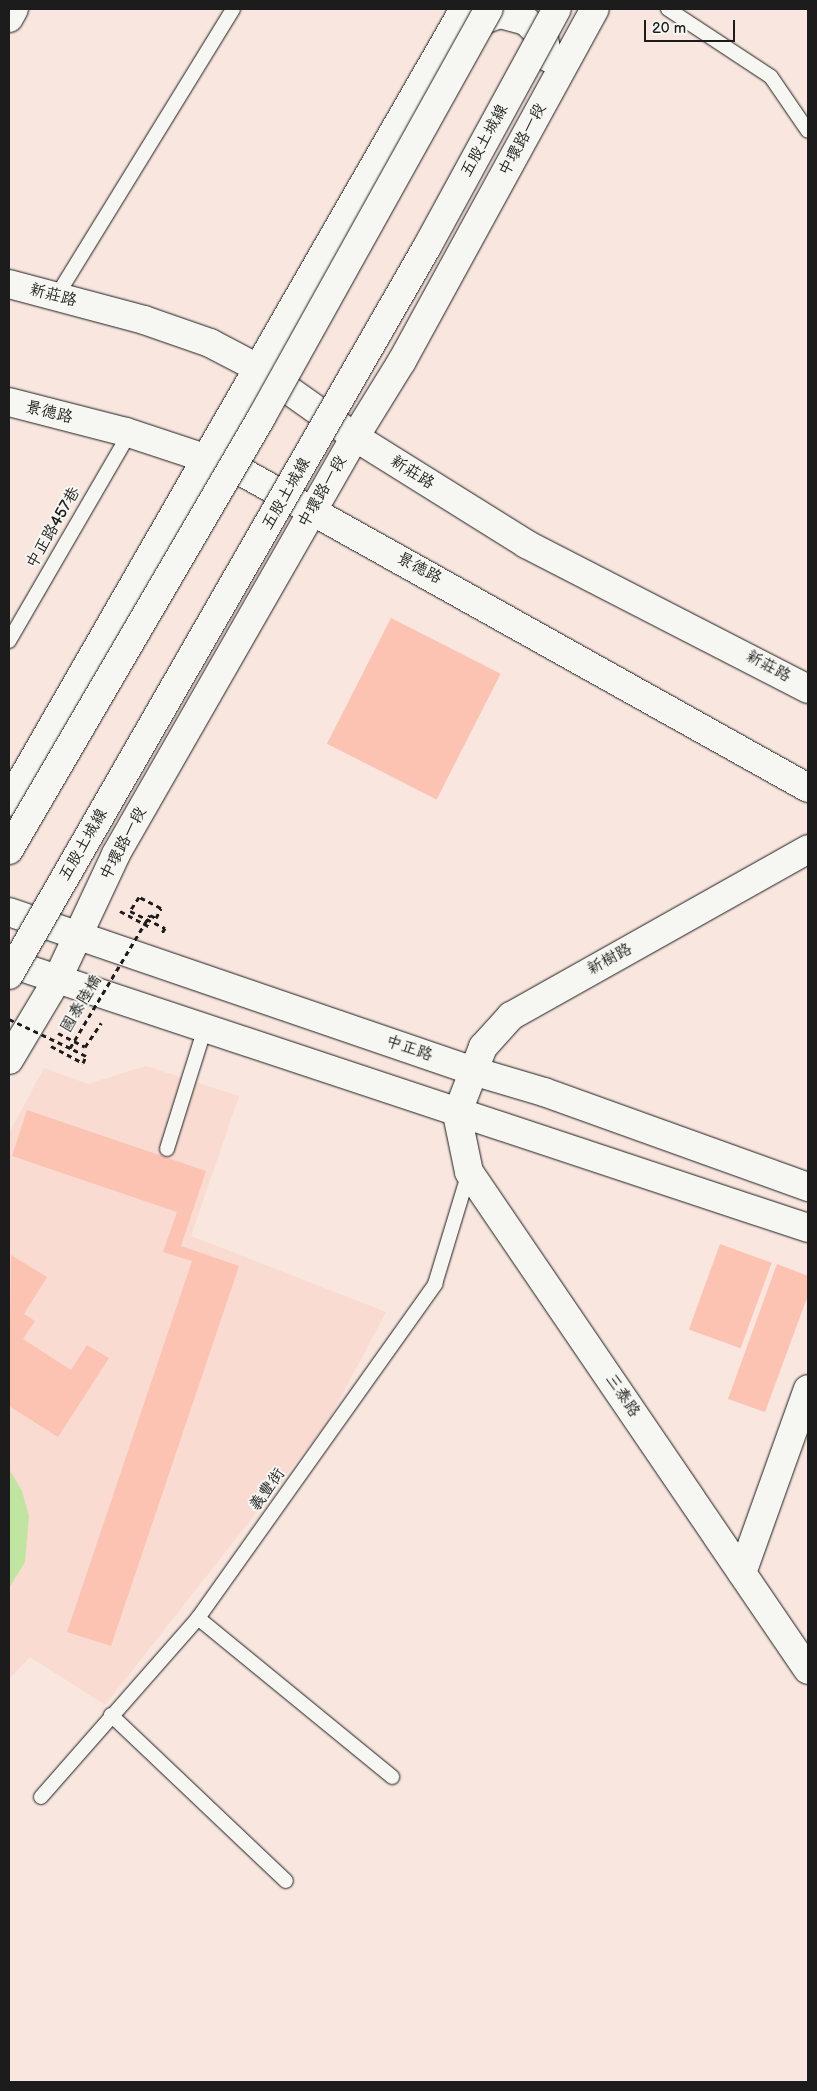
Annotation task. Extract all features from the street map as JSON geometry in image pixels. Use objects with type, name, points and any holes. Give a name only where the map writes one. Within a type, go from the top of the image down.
[{"type":"main road","points":[[9,18],[14,9]]},
{"type":"main road","points":[[9,802],[256,367],[464,9]]},
{"type":"main road","points":[[9,850],[261,418],[489,9]]},
{"type":"main road","name":"五股土城線","points":[[9,975],[427,247],[558,9]]},
{"type":"main road","name":"中環路一段","points":[[9,1060],[58,978],[116,854],[312,511],[402,361],[595,9]]},
{"type":"main road","points":[[444,46],[470,24],[500,14],[526,21],[544,38],[548,58],[549,68],[538,111]]},
{"type":"main road","name":"新莊路","points":[[9,284],[144,320],[210,343],[256,367],[355,437],[526,544],[808,689]]},
{"type":"main road","name":"景德路","points":[[9,402],[129,434],[234,468],[473,598],[808,788]]},
{"type":"main road","name":"新樹路","points":[[457,1114],[483,1047],[511,1016],[808,850]]},
{"type":"main road","name":"中正路","points":[[9,912],[80,934],[473,1071],[544,1092],[808,1187]]},
{"type":"main road","points":[[9,963],[457,1114],[808,1228]]},
{"type":"main road","name":"三泰路","points":[[457,1114],[469,1172],[808,1670]]},
{"type":"main road","points":[[742,1574],[808,1389]]},
{"type":"lane","points":[[56,298],[233,9]]},
{"type":"lane","points":[[668,9],[771,77],[808,131]]},
{"type":"lane","name":"中正路457巷","points":[[9,641],[129,434]]},
{"type":"lane","points":[[167,1149],[204,1028]]},
{"type":"lane","name":"義豐街","points":[[41,1797],[198,1618],[435,1284],[469,1172]]},
{"type":"lane","points":[[198,1618],[392,1777]]},
{"type":"lane","points":[[112,1715],[286,1881]]},
{"type":"path","name":"國泰陸橋","points":[[9,1018],[70,1048],[150,915],[156,918],[161,908],[139,897],[130,911],[165,928]]},
{"type":"path","points":[[70,1048],[86,1056],[83,1063],[51,1046],[57,1032],[85,1047],[101,1022]]},
{"type":"shaded area","points":[[146,1066],[239,1096],[191,1236],[386,1312],[327,1423],[105,1705],[30,1657],[9,1679],[9,1133],[44,1068],[88,1084]]},
{"type":"green space","points":[[9,1469],[22,1491],[29,1516],[25,1562],[9,1588]]},
{"type":"building","points":[[391,618],[501,674],[437,799],[327,744]]},
{"type":"building","points":[[27,1110],[206,1171],[181,1246],[239,1266],[111,1646],[67,1632],[192,1261],[163,1252],[177,1212],[12,1156]]},
{"type":"building","points":[[720,1244],[772,1263],[741,1348],[689,1330]]},
{"type":"building","points":[[11,1255],[47,1277],[24,1314],[35,1321],[23,1339],[71,1370],[87,1345],[109,1358],[58,1437],[9,1406]]},
{"type":"building","points":[[777,1264],[808,1276],[808,1295],[765,1412],[728,1399]]}]
